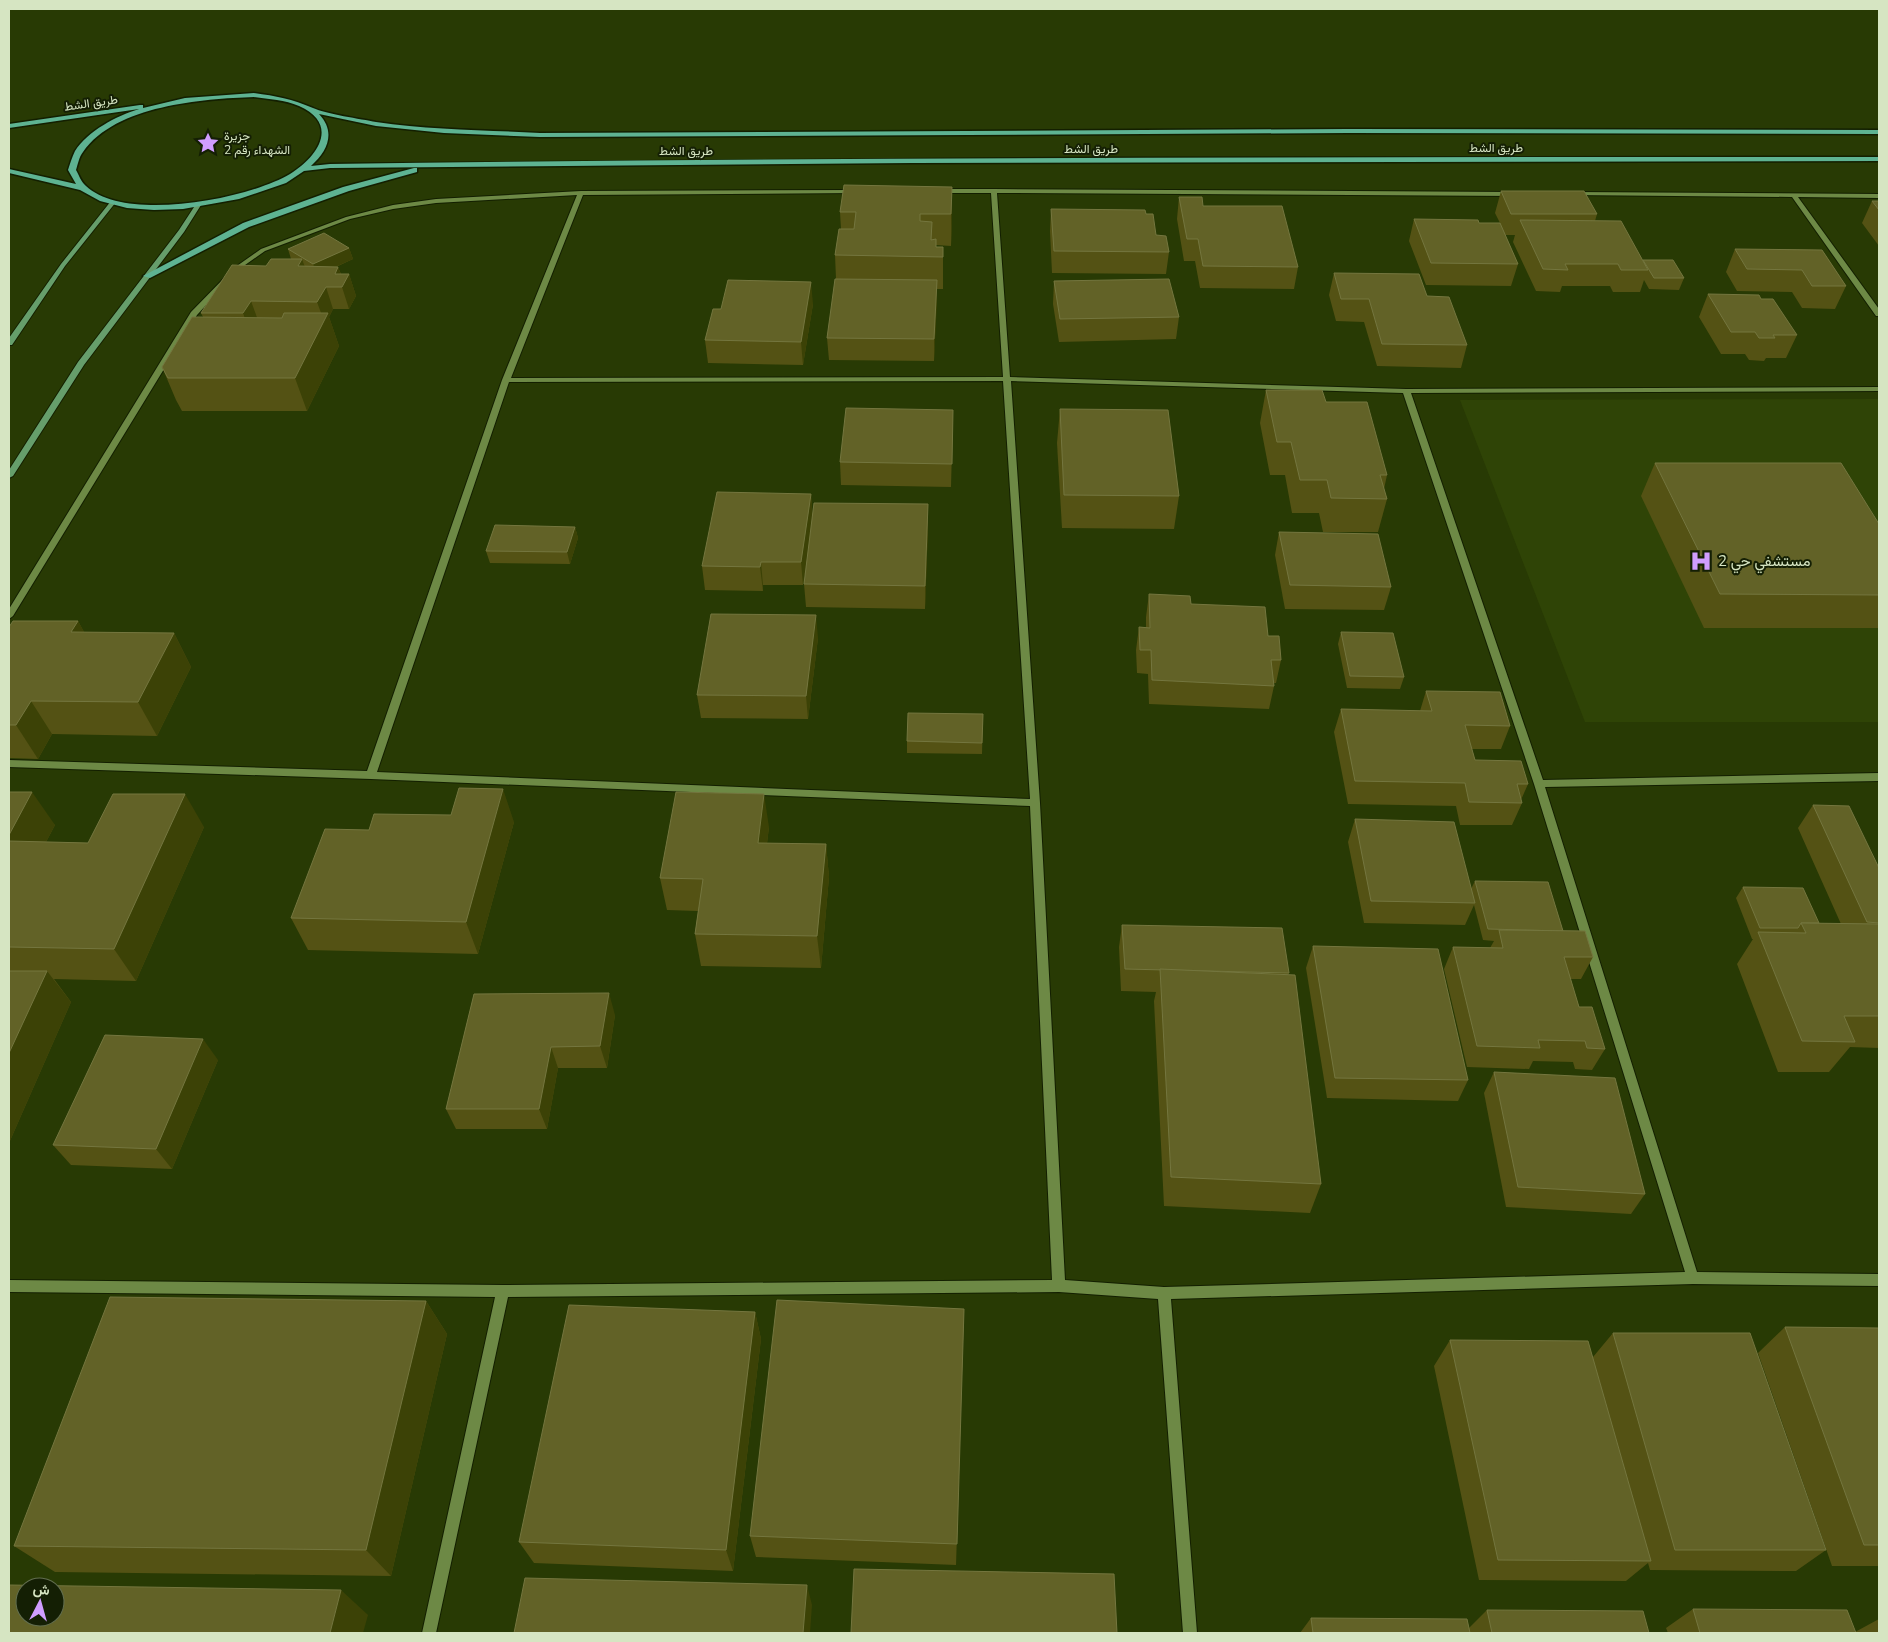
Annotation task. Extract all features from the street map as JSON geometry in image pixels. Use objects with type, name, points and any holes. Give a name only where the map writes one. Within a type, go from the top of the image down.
[{"type":"main road","name":"طريق الشط","points":[[9,126],[216,96],[254,95],[286,100],[311,110],[395,126],[444,131],[540,135],[1337,131],[1879,132]]},
{"type":"main road","points":[[82,188],[72,170],[79,150],[102,130],[110,126],[135,114],[177,102]]},
{"type":"main road","points":[[9,171],[82,188],[95,196],[113,202],[152,208],[198,205],[229,200],[283,181],[304,168],[320,153],[327,137],[324,122],[311,110]]},
{"type":"main road","name":"طريق الشط","points":[[304,168],[432,165],[1324,159],[1879,159]]},
{"type":"main road","points":[[148,276],[246,225],[346,189],[432,165]]},
{"type":"main road","points":[[9,343],[63,264],[113,202]]},
{"type":"main road","points":[[9,476],[81,364],[182,231],[198,205]]},
{"type":"street","points":[[935,191],[1518,194]]},
{"type":"street","points":[[994,191],[1035,803],[1059,1286]]},
{"type":"street","points":[[9,616],[194,314],[236,269],[263,250],[309,231],[348,218],[384,209],[436,201],[581,193],[866,192]]},
{"type":"street","points":[[371,774],[506,380],[581,193]]},
{"type":"street","points":[[1567,194],[1879,196]]},
{"type":"street","points":[[1794,196],[1854,282],[1879,314]]},
{"type":"street","points":[[506,380],[1007,380],[1406,391],[1879,390]]},
{"type":"street","points":[[1406,391],[1538,784],[1693,1278]]},
{"type":"street","points":[[9,764],[371,774],[1035,803]]},
{"type":"street","points":[[1538,784],[1879,777]]},
{"type":"street","points":[[9,1286],[503,1291],[1059,1286],[1164,1293],[1693,1278],[1879,1280]]},
{"type":"street","points":[[429,1633],[503,1291]]},
{"type":"street","points":[[1164,1293],[1190,1633]]},
{"type":"shaded area","name":"مستشفي حي 2","points":[[1879,399],[1879,722],[1585,722],[1460,400]]},
{"type":"building","points":[[844,185],[952,187],[951,214],[920,214],[920,221],[932,222],[931,240],[936,239],[936,247],[943,247],[943,257],[835,255],[839,229],[854,229],[856,212],[840,212]]},
{"type":"building","points":[[1501,191],[1584,191],[1597,214],[1511,214]]},
{"type":"building","points":[[1179,197],[1202,197],[1203,206],[1282,206],[1298,267],[1203,266],[1198,239],[1187,239]]},
{"type":"building","points":[[1872,201],[1879,201],[1879,210]]},
{"type":"building","points":[[1051,209],[1145,210],[1146,214],[1153,214],[1156,235],[1166,236],[1169,252],[1054,251]]},
{"type":"building","points":[[1414,219],[1478,220],[1479,223],[1500,223],[1518,264],[1431,263]]},
{"type":"building","points":[[1520,220],[1621,221],[1648,270],[1621,270],[1618,264],[1565,264],[1568,270],[1543,269]]},
{"type":"building","points":[[324,233],[349,248],[313,264],[288,249]]},
{"type":"building","points":[[1735,249],[1822,250],[1846,286],[1812,286],[1802,270],[1747,269]]},
{"type":"building","points":[[271,259],[302,259],[298,266],[338,267],[335,274],[349,274],[342,287],[326,287],[317,302],[251,301],[243,313],[201,313],[232,265],[266,266]]},
{"type":"building","points":[[1643,260],[1673,260],[1684,278],[1654,278]]},
{"type":"building","points":[[1334,273],[1419,274],[1427,296],[1449,297],[1467,345],[1382,344],[1369,299],[1341,299]]},
{"type":"building","points":[[835,279],[937,280],[934,339],[827,338]]},
{"type":"building","points":[[1169,279],[1179,317],[1060,319],[1054,281]]},
{"type":"building","points":[[728,280],[811,282],[801,342],[705,340],[713,309],[721,309]]},
{"type":"building","points":[[1708,294],[1759,295],[1761,299],[1773,299],[1797,335],[1773,335],[1775,338],[1759,338],[1755,332],[1731,332]]},
{"type":"building","points":[[284,313],[328,313],[295,378],[168,378],[162,367],[192,317],[282,318]]},
{"type":"building","points":[[1266,390],[1322,390],[1326,402],[1367,402],[1387,475],[1380,475],[1387,499],[1331,498],[1327,480],[1300,480],[1291,442],[1277,442]]},
{"type":"building","points":[[846,408],[953,410],[952,464],[840,462]]},
{"type":"building","points":[[1060,409],[1168,410],[1179,496],[1064,495]]},
{"type":"building","points":[[1655,463],[1841,463],[1879,524],[1879,595],[1720,594]]},
{"type":"building","points":[[717,492],[811,494],[801,562],[761,562],[760,567],[702,566]]},
{"type":"building","points":[[814,503],[928,504],[925,586],[804,584]]},
{"type":"building","points":[[495,525],[575,527],[567,552],[486,551]]},
{"type":"building","points":[[1279,532],[1378,534],[1391,587],[1290,585]]},
{"type":"building","points":[[1149,594],[1190,596],[1191,604],[1265,607],[1268,636],[1279,636],[1281,660],[1271,660],[1274,686],[1152,680],[1151,650],[1140,650],[1139,627],[1150,628]]},
{"type":"building","points":[[711,614],[816,615],[806,696],[697,695]]},
{"type":"building","points":[[13,621],[78,621],[71,632],[174,633],[138,702],[31,701],[16,725],[9,725],[9,627]]},
{"type":"building","points":[[1341,632],[1393,633],[1404,677],[1350,676]]},
{"type":"building","points":[[1426,691],[1500,692],[1510,726],[1465,725],[1475,760],[1521,761],[1528,784],[1517,784],[1522,803],[1469,802],[1465,783],[1355,781],[1341,709],[1432,711]]},
{"type":"building","points":[[908,713],[983,714],[982,743],[907,741]]},
{"type":"building","points":[[459,788],[503,789],[466,922],[291,918],[325,829],[369,830],[374,814],[451,815]]},
{"type":"building","points":[[9,792],[32,792],[9,835]]},
{"type":"building","points":[[676,792],[764,794],[758,843],[826,844],[817,936],[695,934],[703,879],[660,878]]},
{"type":"building","points":[[113,794],[185,794],[114,949],[9,947],[9,841],[88,843]]},
{"type":"building","points":[[1813,805],[1849,806],[1879,868],[1879,923],[1867,922]]},
{"type":"building","points":[[1355,819],[1454,822],[1475,903],[1371,901]]},
{"type":"building","points":[[1475,881],[1548,882],[1563,931],[1488,929]]},
{"type":"building","points":[[1743,887],[1803,888],[1819,923],[1801,923],[1798,928],[1760,928]]},
{"type":"building","points":[[1801,923],[1879,924],[1879,1016],[1844,1016],[1855,1042],[1802,1041],[1758,932],[1806,933]]},
{"type":"building","points":[[1122,925],[1282,928],[1289,973],[1125,969]]},
{"type":"building","points":[[1499,930],[1585,931],[1593,957],[1564,957],[1579,1007],[1592,1007],[1605,1049],[1587,1048],[1585,1041],[1538,1040],[1540,1048],[1477,1046],[1453,947],[1503,948]]},
{"type":"building","points":[[1313,946],[1438,949],[1468,1080],[1335,1078]]},
{"type":"building","points":[[1160,969],[1295,975],[1321,1184],[1171,1177]]},
{"type":"building","points":[[9,971],[47,971],[9,1053]]},
{"type":"building","points":[[609,993],[600,1046],[551,1047],[539,1109],[446,1109],[474,994]]},
{"type":"building","points":[[105,1035],[203,1039],[156,1149],[53,1145]]},
{"type":"building","points":[[1494,1072],[1615,1078],[1645,1194],[1518,1187]]},
{"type":"building","points":[[110,1297],[426,1301],[366,1550],[14,1546]]},
{"type":"building","points":[[777,1300],[964,1309],[957,1544],[750,1536]]},
{"type":"building","points":[[569,1305],[755,1312],[726,1550],[519,1542]]},
{"type":"building","points":[[1785,1327],[1879,1328],[1879,1545],[1864,1545]]},
{"type":"building","points":[[1613,1333],[1750,1333],[1826,1550],[1675,1550]]},
{"type":"building","points":[[1450,1340],[1588,1341],[1651,1561],[1498,1560]]},
{"type":"building","points":[[854,1569],[1114,1574],[1117,1633],[851,1633]]},
{"type":"building","points":[[525,1578],[807,1585],[803,1633],[514,1633]]},
{"type":"building","points":[[9,1585],[15,1585],[15,1627],[65,1627],[65,1586],[341,1590],[330,1633],[9,1633]]},
{"type":"building","points":[[1693,1609],[1847,1610],[1856,1633],[1700,1633]]},
{"type":"building","points":[[1487,1610],[1643,1611],[1649,1633],[1492,1633]]},
{"type":"building","points":[[1311,1618],[1467,1619],[1470,1633],[1313,1633]]},
{"type":"place","name":"جزيرة الشهداء رقم 2","points":[[208,143]]},
{"type":"place","name":"مستشفي حي 2","points":[[1701,561]]}]
